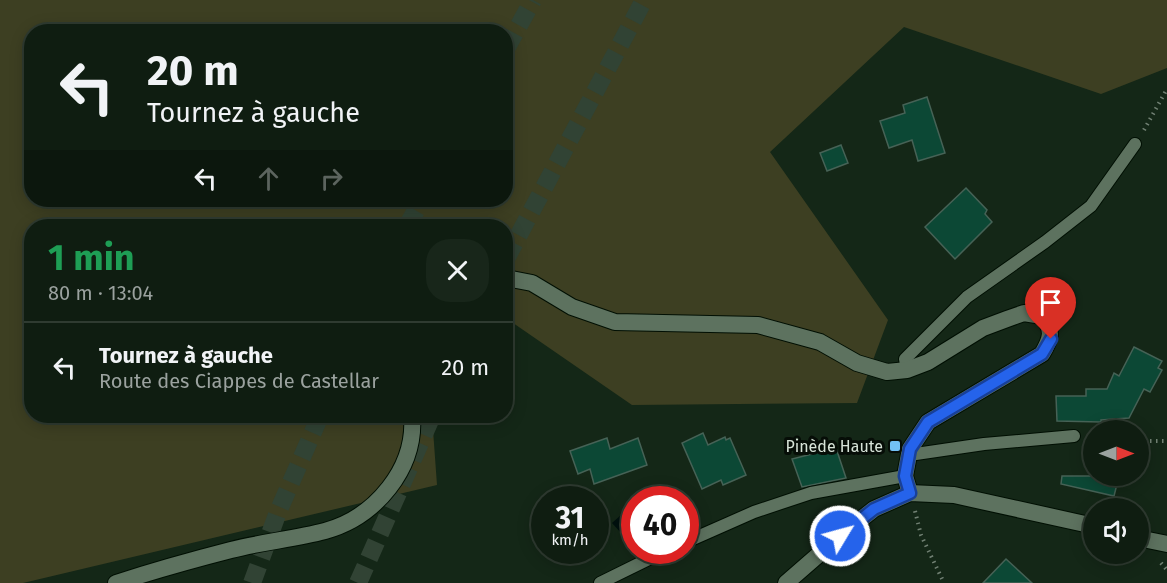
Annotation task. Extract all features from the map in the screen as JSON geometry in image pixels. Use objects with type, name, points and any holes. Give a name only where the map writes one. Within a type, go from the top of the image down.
[{"type":"street","points":[[513,279],[532,283],[572,307],[615,322],[758,325],[820,342],[857,363],[887,372],[907,370],[928,362],[983,328],[1024,314],[1042,316],[1050,326],[1051,339],[1042,354],[928,422],[909,455],[905,476],[910,493]]},
{"type":"street","points":[[116,583],[231,550],[328,530],[366,511],[396,481],[408,460],[413,423]]},
{"type":"street","points":[[786,583],[874,509],[910,493],[954,495],[1083,524]]},
{"type":"street","points":[[1149,540],[1167,544]]},
{"type":"lane","points":[[907,370],[904,359],[967,297],[1046,242],[1091,206],[1136,144]]},
{"type":"lane","points":[[909,455],[984,444],[1074,436]]},
{"type":"lane","points":[[699,536],[754,512],[811,493],[905,476]]},
{"type":"lane","points":[[600,583],[639,564]]},
{"type":"path","points":[[1136,144],[1167,89]]},
{"type":"path","points":[[1149,441],[1167,441]]},
{"type":"path","points":[[910,493],[921,535],[944,583]]},
{"type":"green space","points":[[0,0],[1167,0],[1167,68],[1101,94],[904,27],[770,152],[888,320],[857,403],[632,405],[513,323],[513,219],[24,219],[24,423],[433,423],[437,485],[23,583],[0,583]]},
{"type":"shaded area","points":[[621,515],[621,533],[612,523]]},
{"type":"building","points":[[927,97],[945,153],[918,161],[912,140],[889,148],[880,121],[905,113],[903,105]]},
{"type":"building","points":[[841,145],[848,163],[827,171],[820,153]]},
{"type":"building","points":[[966,188],[987,210],[985,214],[992,222],[955,259],[925,227]]},
{"type":"building","points":[[1134,347],[1162,361],[1158,368],[1162,370],[1150,392],[1144,389],[1129,418],[1057,421],[1056,396],[1086,396],[1086,389],[1107,389],[1114,373],[1119,376]]},
{"type":"building","points":[[703,433],[708,445],[725,437],[726,440],[730,438],[746,475],[723,485],[721,480],[702,489],[682,443]]},
{"type":"building","points":[[607,438],[610,449],[638,438],[647,465],[594,484],[590,469],[578,474],[570,451]]},
{"type":"building","points":[[836,448],[846,478],[802,487],[792,459]]},
{"type":"building","points":[[1062,476],[1083,476],[1083,486],[1116,486],[1114,496],[1061,484]]},
{"type":"building","points":[[1006,559],[1032,583],[983,583]]},
{"type":"tunnel","points":[[513,36],[533,0]]},
{"type":"tunnel","points":[[513,246],[644,0]]},
{"type":"tunnel","points":[[411,219],[418,207]]},
{"type":"tunnel","points":[[252,583],[278,512],[317,423]]},
{"type":"tunnel","points":[[358,583],[429,423]]},
{"type":"place","name":"Pinède Haute","points":[[895,446]]},
{"type":"route","points":[[840,536],[874,509],[910,493],[905,476],[910,449],[928,422],[1042,354],[1051,339]]}]
